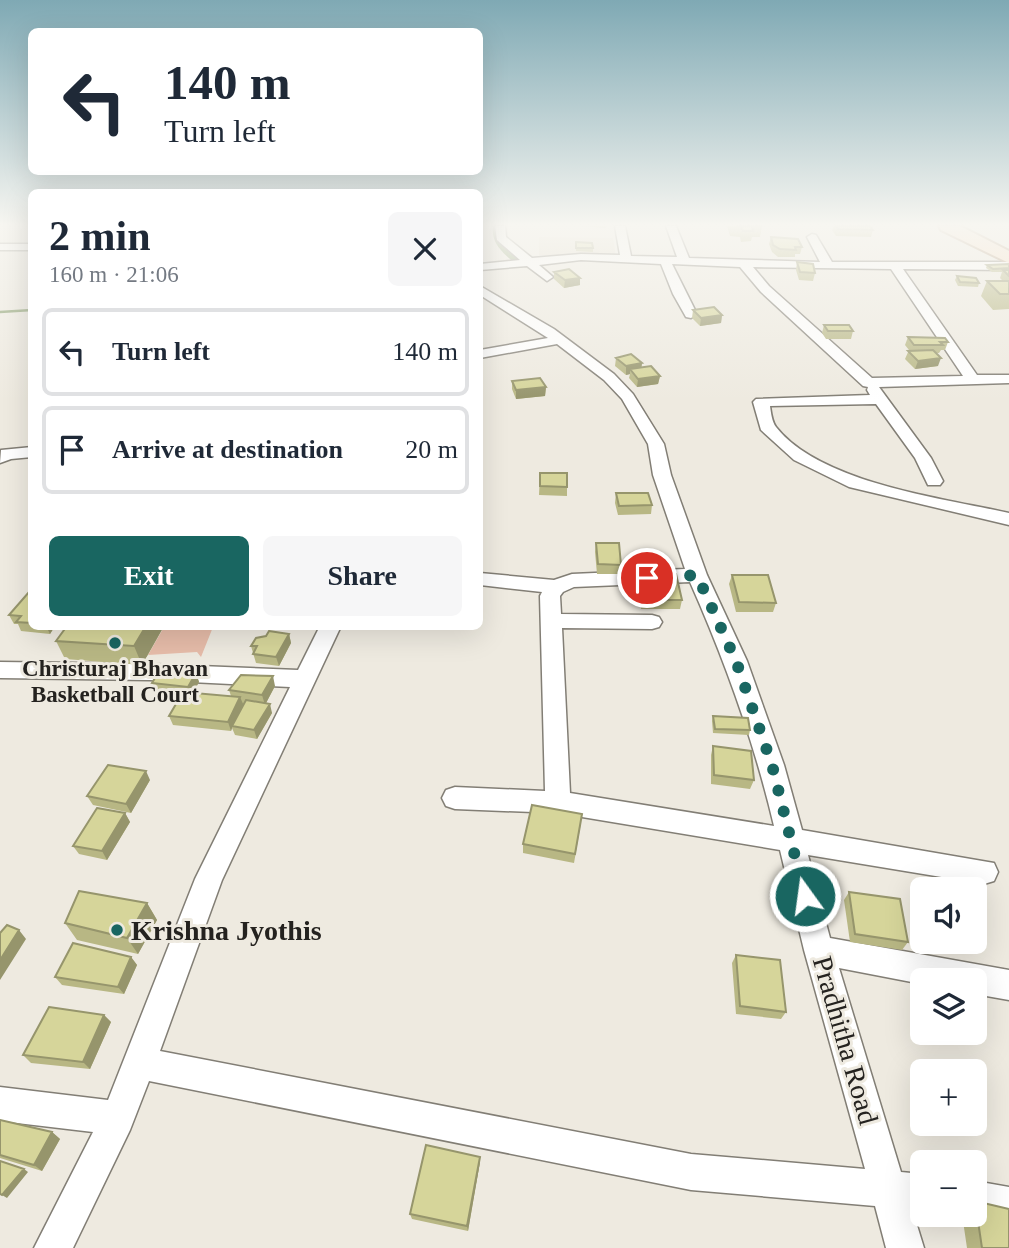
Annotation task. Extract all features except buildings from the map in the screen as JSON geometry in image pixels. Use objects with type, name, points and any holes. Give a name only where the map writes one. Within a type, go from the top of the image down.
[{"type":"street","points":[[675,284],[691,313]]},
{"type":"street","points":[[761,284],[883,399],[923,458],[933,481]]},
{"type":"street","points":[[907,284],[973,380]]},
{"type":"street","name":"Pradhitha Road","points":[[483,292],[559,340],[609,377],[628,397],[656,444],[662,475],[697,575],[736,661],[772,765],[819,950],[906,1189],[905,1248]]},
{"type":"street","points":[[483,353],[559,340]]},
{"type":"street","points":[[868,383],[1009,379]]},
{"type":"street","points":[[883,399],[761,402],[767,427],[800,456],[855,483],[1009,519]]},
{"type":"street","points":[[0,458],[7,454],[28,452]]},
{"type":"street","points":[[483,579],[555,587],[572,581],[697,575]]},
{"type":"street","points":[[555,587],[551,596],[558,802]]},
{"type":"street","points":[[552,621],[652,622]]},
{"type":"street","points":[[53,1248],[118,1118],[209,879],[329,630]]},
{"type":"street","points":[[0,670],[150,672],[305,679]]},
{"type":"street","points":[[455,798],[558,802],[984,872]]},
{"type":"street","points":[[819,950],[1009,985]]},
{"type":"street","points":[[140,1063],[691,1172],[906,1189]]},
{"type":"street","points":[[0,1104],[118,1118]]},
{"type":"street","points":[[987,1201],[1009,1205]]},
{"type":"shaded area","points":[[162,630],[212,630],[201,657],[197,652],[148,655]]},
{"type":"waterway","points":[[0,312],[28,310]]},
{"type":"place","name":"Christuraj Bhavan Basketball Court","points":[[115,643]]},
{"type":"place","name":"Krishna Jyothis","points":[[117,930]]},
{"type":"route","points":[[647,578],[697,575],[736,661],[772,765],[805,896]]}]
